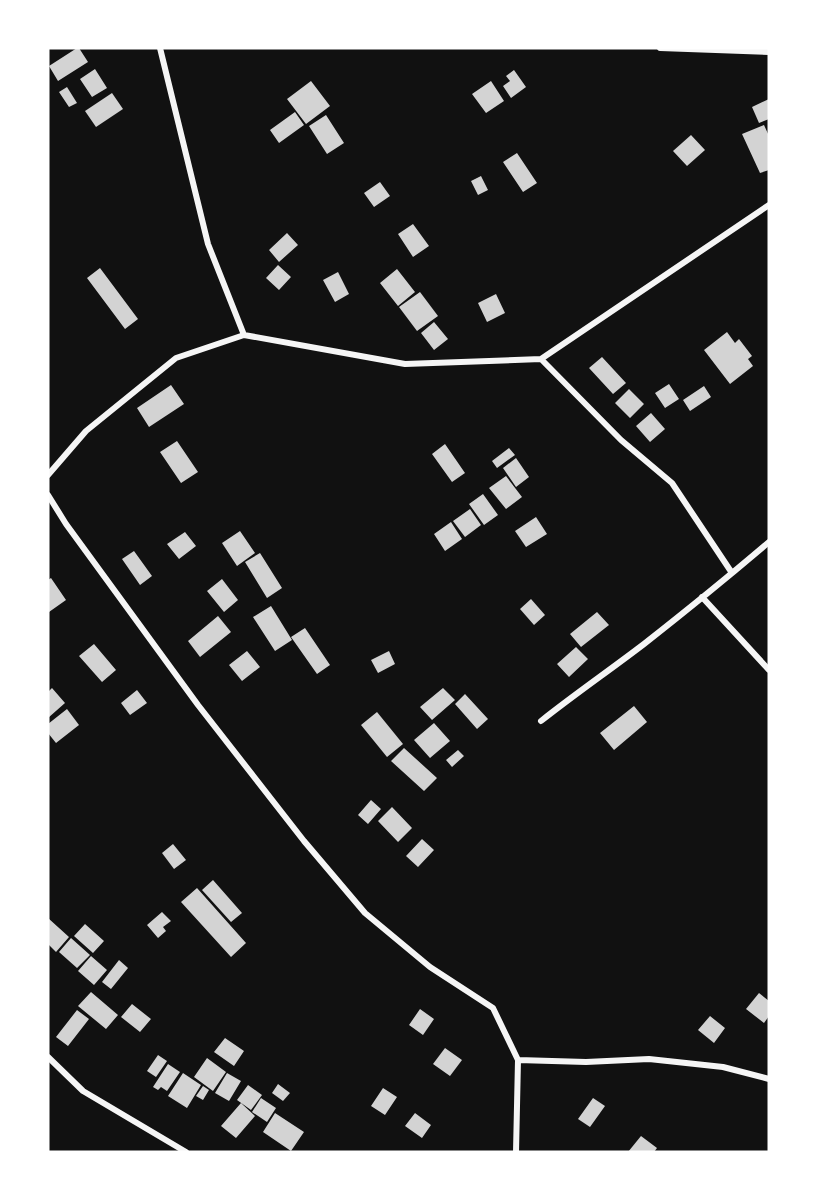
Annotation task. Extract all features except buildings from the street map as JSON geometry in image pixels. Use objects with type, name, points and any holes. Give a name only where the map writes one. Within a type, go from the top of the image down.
[{"type":"street","points":[[160,48],[208,244],[244,335]]},
{"type":"street","points":[[660,48],[769,52]]},
{"type":"street","points":[[48,475],[86,431],[176,358],[244,335],[405,364],[541,359],[769,205]]},
{"type":"street","points":[[541,359],[621,440],[672,483],[732,573]]},
{"type":"street","points":[[48,495],[66,524],[198,705],[365,914],[430,967],[493,1008],[518,1060],[516,1152]]},
{"type":"street","points":[[541,721],[642,645],[769,542]]},
{"type":"street","points":[[702,597],[769,670]]},
{"type":"street","points":[[48,1057],[83,1091],[186,1152]]},
{"type":"street","points":[[518,1060],[586,1062],[649,1059],[723,1067],[769,1079]]}]
